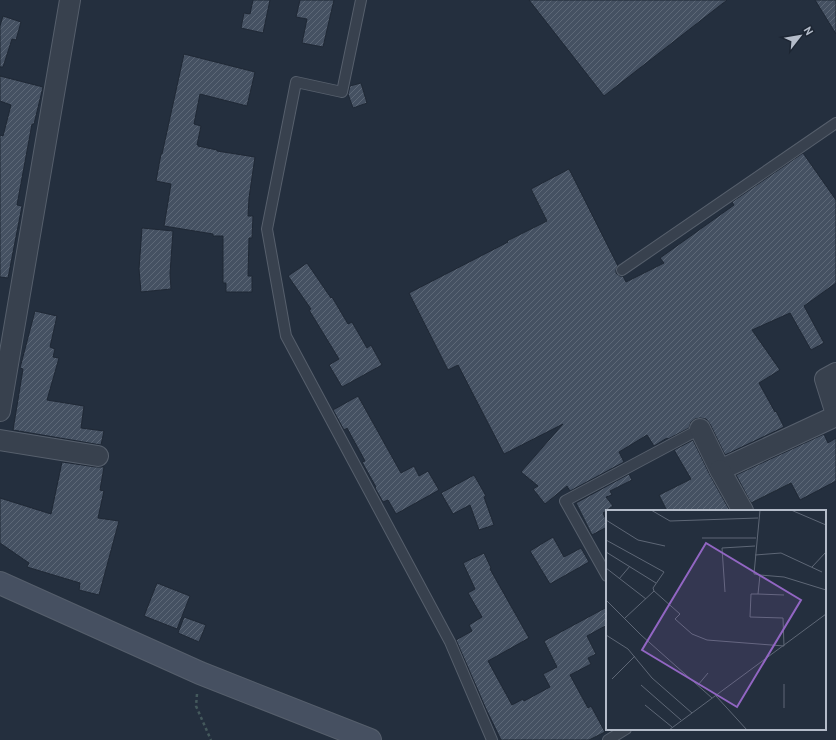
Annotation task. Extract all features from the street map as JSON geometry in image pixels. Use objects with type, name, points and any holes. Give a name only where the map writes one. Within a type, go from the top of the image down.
[{"type":"street","points":[[0,411],[70,0]]},
{"type":"street","points":[[720,470],[836,415],[825,379],[836,373]]},
{"type":"street","points":[[700,429],[720,470],[742,510]]},
{"type":"street","points":[[0,440],[98,456]]},
{"type":"street","points":[[0,583],[200,673],[370,740]]},
{"type":"lane","points":[[361,0],[342,92],[296,82],[267,229],[286,336],[450,642],[492,740]]},
{"type":"lane","points":[[622,270],[836,123]]},
{"type":"lane","points":[[606,574],[565,501],[700,429]]},
{"type":"lane","points":[[608,740],[624,730]]},
{"type":"path","points":[[200,673],[196,706],[211,740]]},
{"type":"building","points":[[253,0],[270,0],[263,33],[241,28],[244,13],[250,14]]},
{"type":"building","points":[[300,0],[334,0],[323,47],[302,43],[307,19],[296,17]]},
{"type":"building","points":[[529,0],[727,0],[604,96]]},
{"type":"building","points":[[815,0],[836,0],[836,34]]},
{"type":"building","points":[[3,16],[21,22],[16,40],[12,39],[3,67],[0,67],[0,26]]},
{"type":"building","points":[[184,54],[255,72],[247,106],[200,94],[194,124],[201,126],[198,146],[217,151],[255,157],[248,216],[253,216],[252,238],[249,238],[248,276],[252,276],[252,292],[226,292],[226,283],[223,283],[223,236],[213,236],[213,234],[164,226],[171,184],[156,181]]},
{"type":"building","points":[[0,76],[43,87],[34,124],[32,124],[17,205],[22,206],[8,278],[0,277],[0,135],[3,136],[11,105],[0,101]]},
{"type":"building","points":[[361,83],[367,103],[353,108],[348,94],[350,86]]},
{"type":"building","points":[[803,153],[836,200],[836,283],[804,306],[824,343],[811,350],[790,313],[752,330],[780,370],[759,383],[784,427],[725,455],[710,424],[706,419],[695,419],[691,422],[689,428],[654,446],[647,435],[619,452],[624,462],[570,491],[567,486],[545,504],[533,489],[538,486],[521,472],[563,424],[504,454],[458,365],[448,370],[409,293],[547,221],[531,189],[569,169],[618,266],[616,273],[623,276],[626,282],[664,263],[660,258],[734,205],[732,202]]},
{"type":"building","points":[[142,228],[173,231],[170,274],[171,289],[141,292],[139,269]]},
{"type":"building","points":[[307,263],[331,298],[332,297],[348,324],[352,322],[367,348],[371,345],[382,365],[342,387],[329,365],[339,359],[309,310],[311,309],[288,276]]},
{"type":"building","points":[[35,311],[57,316],[50,347],[55,349],[53,357],[59,358],[47,400],[84,406],[81,428],[104,431],[101,445],[13,430],[23,369],[20,368]]},
{"type":"building","points":[[358,396],[401,473],[414,466],[419,476],[428,471],[439,490],[396,514],[388,500],[383,502],[362,462],[365,461],[347,428],[344,430],[333,410]]},
{"type":"building","points":[[824,434],[828,443],[836,438],[836,481],[800,500],[791,483],[751,503],[736,475]]},
{"type":"building","points":[[693,440],[729,510],[666,510],[659,495],[691,479],[674,450]]},
{"type":"building","points":[[62,462],[104,467],[100,490],[104,491],[98,518],[119,521],[99,595],[79,590],[80,583],[27,567],[29,563],[0,543],[0,498],[51,514]]},
{"type":"building","points":[[629,474],[632,480],[610,491],[612,495],[606,497],[613,506],[603,513],[606,520],[606,528],[592,535],[576,503]]},
{"type":"building","points":[[474,475],[486,496],[484,497],[494,525],[479,530],[470,505],[453,514],[441,493]]},
{"type":"building","points":[[553,537],[564,557],[581,548],[589,562],[550,584],[530,551]]},
{"type":"building","points":[[484,553],[491,568],[490,569],[529,638],[488,661],[512,705],[523,699],[524,701],[550,687],[543,674],[557,667],[544,641],[606,608],[606,626],[587,636],[596,654],[588,658],[591,664],[570,675],[588,708],[591,706],[605,732],[589,740],[501,740],[456,640],[472,631],[469,625],[482,617],[468,593],[475,589],[463,563]]},
{"type":"building","points":[[157,583],[190,596],[177,629],[144,616]]},
{"type":"building","points":[[184,617],[206,625],[199,642],[178,633]]}]
